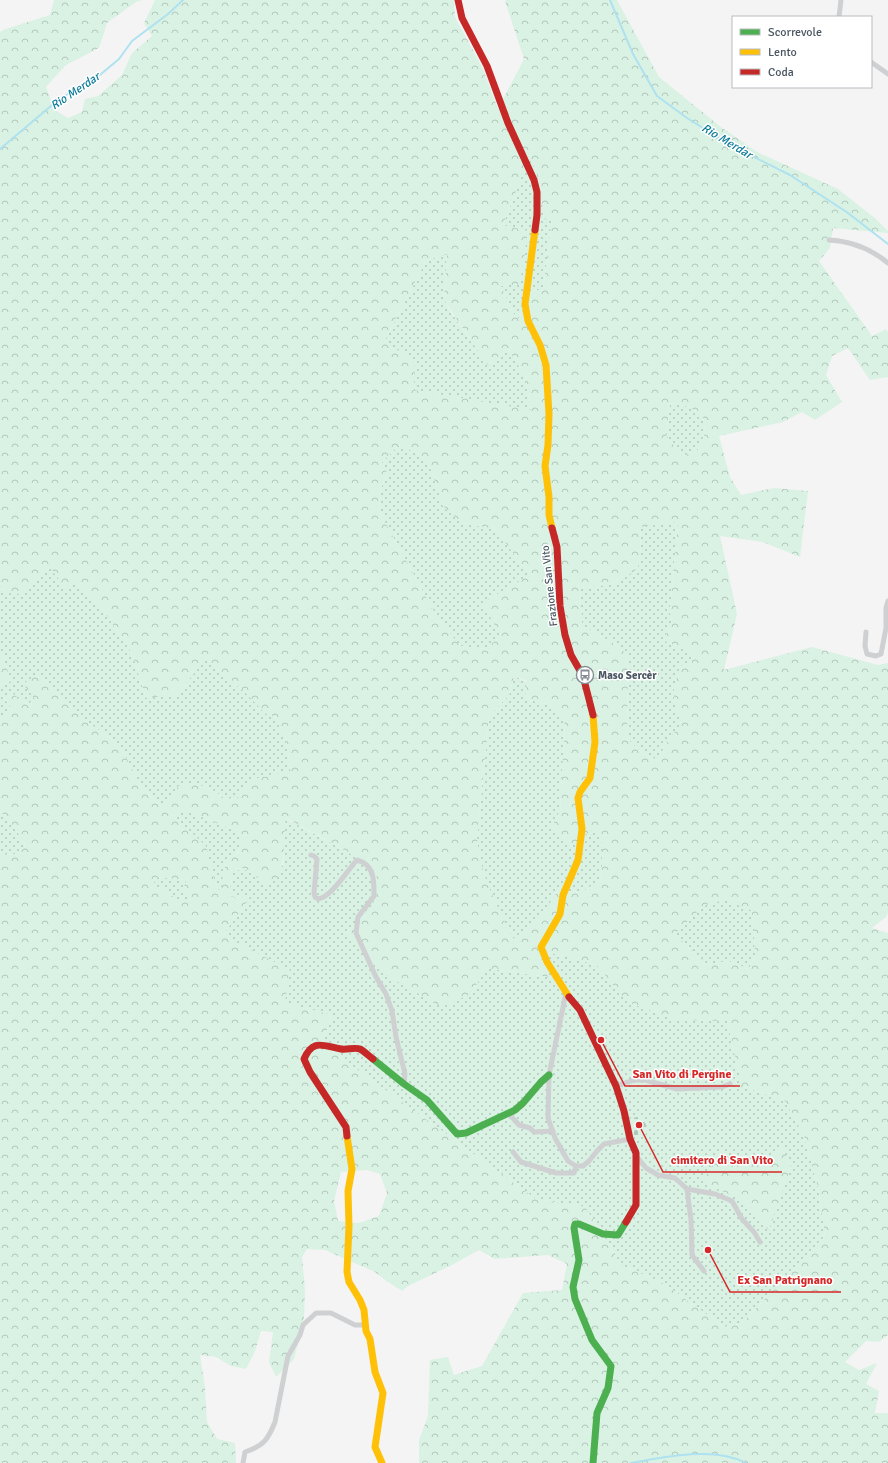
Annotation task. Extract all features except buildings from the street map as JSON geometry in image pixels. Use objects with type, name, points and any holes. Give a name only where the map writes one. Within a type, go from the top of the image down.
[{"type":"street","name":"Frazione San Vito","points":[[458,0],[462,18],[487,66],[508,123],[534,180],[537,192],[538,215],[531,252],[525,304],[528,321],[540,346],[546,365],[549,414],[548,445],[545,466],[549,497],[549,515],[557,547],[561,613],[571,655],[583,676],[592,708],[595,742],[590,778],[580,792],[578,798],[582,829],[578,860],[563,895],[560,914],[552,931],[541,947],[547,962],[566,993]]},
{"type":"street","points":[[839,16],[841,0]]},
{"type":"street","points":[[872,63],[888,74]]},
{"type":"street","points":[[829,240],[841,241],[864,247],[879,255],[888,263]]},
{"type":"street","points":[[866,632],[865,646],[867,654],[876,656],[881,654],[886,628],[886,608],[888,602]]},
{"type":"street","points":[[311,855],[317,859],[314,893],[315,897],[318,899],[322,899],[336,886],[357,860],[366,863],[374,875],[374,896],[358,917],[356,932],[376,977],[386,994],[392,1011],[396,1037],[405,1074],[404,1084]]},
{"type":"street","points":[[566,993],[549,1075],[548,1118],[555,1138],[568,1161],[576,1166],[584,1166],[604,1144],[630,1139]]},
{"type":"street","points":[[566,993],[580,1010],[616,1086],[624,1111],[630,1139],[637,1157],[646,1168],[658,1175],[675,1178],[688,1189],[715,1194],[732,1201],[742,1219],[754,1232],[760,1242]]},
{"type":"street","points":[[382,1463],[375,1447],[383,1393],[375,1372],[373,1356],[365,1326],[364,1310],[349,1282],[348,1191],[352,1170],[346,1127],[310,1072],[304,1060],[308,1050],[315,1045],[333,1046],[341,1049],[360,1049],[427,1100],[457,1134],[462,1135],[509,1114],[519,1107],[549,1075]]},
{"type":"street","points":[[616,1086],[634,1080],[645,1080],[677,1088],[722,1086],[730,1084]]},
{"type":"street","points":[[509,1114],[519,1125],[530,1128],[534,1132],[553,1131]]},
{"type":"street","points":[[513,1152],[521,1162],[556,1173],[574,1173],[576,1166]]},
{"type":"street","points":[[594,1463],[597,1413],[608,1388],[611,1366],[592,1340],[575,1299],[572,1287],[579,1260],[574,1228],[575,1224],[579,1224],[602,1234],[611,1236],[618,1235],[636,1205],[637,1157]]},
{"type":"street","points":[[688,1189],[692,1255],[704,1271]]},
{"type":"street","points":[[243,1463],[245,1452],[258,1447],[272,1431],[288,1356],[300,1335],[303,1325],[316,1313],[332,1313],[355,1325],[365,1326]]},
{"type":"green space","points":[[54,0],[142,0],[136,2],[107,23],[99,48],[66,65],[46,87],[55,110],[68,118],[82,112],[85,99],[98,96],[122,75],[132,53],[152,36],[144,23],[155,0],[454,0],[455,17],[483,69],[498,109],[524,59],[505,1],[506,0],[617,0],[659,77],[721,127],[757,152],[838,189],[876,219],[888,231],[888,233],[833,228],[830,248],[819,261],[872,336],[886,329],[888,332],[888,377],[870,380],[848,348],[832,356],[826,375],[842,402],[815,420],[802,412],[783,422],[719,436],[730,477],[741,495],[774,488],[808,491],[800,557],[763,542],[720,536],[737,614],[724,670],[812,647],[878,665],[888,663],[888,913],[886,917],[872,928],[888,933],[888,1335],[879,1342],[866,1341],[845,1362],[859,1370],[877,1363],[866,1384],[879,1391],[875,1413],[888,1413],[888,1463],[419,1463],[419,1440],[428,1416],[430,1360],[448,1357],[454,1375],[482,1366],[523,1293],[562,1290],[567,1264],[548,1255],[495,1259],[479,1250],[408,1286],[402,1291],[375,1272],[325,1250],[307,1249],[302,1257],[305,1290],[304,1318],[294,1359],[276,1377],[269,1362],[273,1332],[261,1331],[255,1351],[246,1369],[231,1366],[216,1357],[200,1355],[205,1388],[207,1422],[217,1439],[235,1443],[236,1463],[0,1463],[0,852],[2,855],[18,854],[26,845],[14,827],[0,811],[0,717],[6,715],[10,706],[3,696],[12,693],[27,705],[35,699],[23,684],[39,673],[55,691],[90,724],[119,744],[140,784],[157,803],[165,805],[180,784],[206,786],[226,799],[238,798],[252,780],[274,774],[291,772],[286,740],[275,717],[265,713],[246,693],[206,659],[176,695],[146,698],[132,653],[102,608],[74,580],[68,590],[50,568],[32,585],[19,594],[5,593],[0,583],[0,32],[50,15]],"holes":[[[529,158],[533,164],[538,179],[544,219],[552,220],[543,290],[531,291],[519,319],[513,313],[501,286],[520,284],[528,231],[503,225]],[[447,254],[444,299],[490,368],[508,349],[525,376],[531,410],[414,390],[415,360],[384,342],[426,261]],[[670,403],[690,407],[703,417],[705,433],[697,452],[682,456],[666,435]],[[400,444],[428,461],[443,506],[461,523],[495,529],[530,575],[482,603],[501,636],[485,649],[460,646],[437,617],[380,513],[379,493],[387,473],[382,462]],[[678,522],[670,611],[672,624],[663,640],[692,653],[692,663],[680,666],[674,688],[674,699],[681,725],[671,736],[657,760],[641,752],[627,739],[628,656],[618,646],[582,625],[580,587],[601,586],[618,583],[638,568],[641,527]],[[514,676],[527,681],[525,699],[551,705],[565,724],[560,811],[552,826],[562,838],[572,845],[594,828],[602,843],[602,869],[600,880],[584,891],[557,892],[538,918],[527,929],[513,939],[485,877],[478,850],[477,837],[489,716],[509,695]],[[184,810],[238,831],[240,837],[239,850],[238,853],[228,860],[224,871],[221,895],[215,882],[206,846],[174,816]],[[286,818],[364,861],[377,873],[373,909],[347,932],[389,977],[442,1007],[471,994],[486,968],[549,977],[548,952],[597,965],[627,1002],[677,1020],[727,1021],[742,1086],[785,1101],[804,1136],[818,1187],[825,1236],[741,1324],[724,1327],[663,1283],[621,1265],[585,1207],[536,1199],[322,1044],[332,1015],[285,1003],[290,970],[223,935],[250,897],[234,898],[229,892],[233,873],[242,868],[254,874],[263,883],[269,883],[275,880],[279,875],[283,860]],[[156,877],[186,880],[183,892],[191,900],[177,900],[167,891],[153,885]],[[724,900],[751,910],[754,928],[755,955],[749,969],[728,961],[708,965],[675,934],[703,906]],[[367,1170],[380,1174],[387,1193],[379,1216],[359,1223],[338,1221],[334,1201],[341,1172]]]},
{"type":"green space","points":[[529,157],[533,163],[538,178],[544,219],[552,220],[543,290],[531,291],[519,319],[513,313],[501,286],[520,283],[503,225]]},
{"type":"green space","points":[[447,253],[444,298],[450,311],[490,367],[508,349],[525,376],[531,411],[414,390],[384,342],[426,261]]},
{"type":"green space","points":[[670,403],[690,407],[703,417],[705,433],[697,452],[682,456],[666,435]]},
{"type":"green space","points":[[400,444],[428,461],[443,506],[461,523],[495,529],[530,575],[483,603],[501,636],[485,649],[460,646],[437,617],[380,513],[379,493],[387,474],[382,462]]},
{"type":"green space","points":[[678,522],[670,611],[672,624],[663,640],[692,653],[692,664],[680,666],[674,699],[681,725],[671,736],[657,760],[641,752],[627,739],[628,657],[618,646],[582,625],[580,587],[601,586],[640,553],[641,526]]},
{"type":"green space","points":[[50,568],[68,590],[74,580],[102,608],[132,653],[146,698],[176,694],[206,659],[246,693],[265,713],[275,717],[286,740],[291,773],[274,774],[252,780],[238,798],[226,799],[206,786],[172,796],[165,805],[157,803],[140,784],[119,744],[90,724],[55,691],[39,673],[35,699],[27,705],[12,693],[3,697],[10,706],[6,715],[0,717],[0,686],[11,681],[2,654],[0,653],[0,583],[5,593],[32,585]]},
{"type":"green space","points":[[0,653],[2,654],[11,681],[0,686]]},
{"type":"green space","points":[[514,676],[527,682],[525,699],[551,705],[565,724],[560,811],[552,826],[594,827],[602,843],[602,869],[600,880],[584,891],[557,892],[538,919],[512,940],[485,877],[478,850],[477,837],[489,716],[509,695]]},
{"type":"green space","points":[[184,810],[238,831],[241,842],[239,850],[225,865],[221,896],[215,882],[174,816]]},
{"type":"green space","points":[[0,811],[14,827],[26,845],[18,854],[2,855],[0,852]]},
{"type":"green space","points":[[285,818],[364,861],[378,874],[373,909],[347,932],[471,994],[486,968],[549,977],[548,952],[597,965],[628,1002],[677,1020],[727,1021],[742,1086],[785,1101],[804,1136],[818,1187],[825,1236],[741,1324],[724,1327],[663,1283],[621,1265],[585,1207],[536,1199],[322,1044],[332,1015],[285,1003],[223,935],[249,897],[234,898],[229,892],[233,873],[242,868],[254,874],[263,883],[283,865]]},
{"type":"green space","points":[[156,877],[187,880],[191,900],[177,900],[167,891],[153,885]]},
{"type":"green space","points":[[724,899],[751,910],[754,928],[755,955],[749,969],[728,961],[708,965],[675,934],[703,906]]},
{"type":"green space","points":[[642,1116],[649,1132],[635,1137],[629,1119]]},
{"type":"green space","points":[[782,1146],[791,1167],[769,1230],[743,1201],[703,1182],[713,1163],[727,1155],[750,1165],[769,1156]]},
{"type":"waterway","name":"Rio Merdar","points":[[0,149],[58,100],[83,85],[89,84],[119,59],[132,41],[168,14],[183,0]]},
{"type":"waterway","name":"Rio Merdar","points":[[610,0],[633,54],[657,96],[687,118],[732,146],[790,175],[848,213],[888,244]]},
{"type":"waterway","points":[[631,1463],[690,1454],[719,1455],[746,1463]]},
{"type":"traffic: fast","points":[[373,1059],[427,1100],[457,1134],[466,1133],[515,1110],[549,1075]]},
{"type":"traffic: fast","points":[[593,1463],[597,1413],[608,1388],[611,1366],[592,1340],[575,1299],[573,1287],[579,1260],[574,1228],[575,1224],[579,1224],[603,1234],[618,1235],[626,1222]]},
{"type":"traffic: slow","points":[[535,230],[525,304],[528,321],[540,345],[546,365],[549,414],[548,445],[545,466],[549,497],[549,515],[552,528]]},
{"type":"traffic: slow","points":[[569,997],[547,962],[541,947],[560,914],[563,895],[578,860],[582,829],[578,798],[580,792],[590,778],[595,742],[593,715]]},
{"type":"traffic: slow","points":[[347,1136],[352,1169],[348,1191],[349,1226],[347,1272],[349,1282],[364,1310],[366,1331],[370,1339],[375,1372],[383,1393],[375,1447],[382,1463]]},
{"type":"traffic: jam","points":[[458,0],[462,18],[487,66],[508,123],[534,180],[537,192],[537,215],[535,230]]},
{"type":"traffic: jam","points":[[552,528],[557,547],[560,606],[565,635],[571,655],[583,676],[593,715]]},
{"type":"traffic: jam","points":[[569,997],[580,1010],[616,1086],[624,1111],[630,1139],[636,1153],[636,1205],[626,1222]]},
{"type":"traffic: jam","points":[[347,1136],[346,1127],[310,1072],[304,1059],[307,1052],[311,1048],[319,1045],[341,1049],[358,1048],[373,1059]]},
{"type":"place","name":"Maso Sercèr","points":[[585,675]]},
{"type":"place","name":"San Vito di Pergine","points":[[601,1040]]},
{"type":"place","name":"cimitero di San Vito","points":[[639,1125]]},
{"type":"place","name":"Ex San Patrignano","points":[[708,1250]]}]
